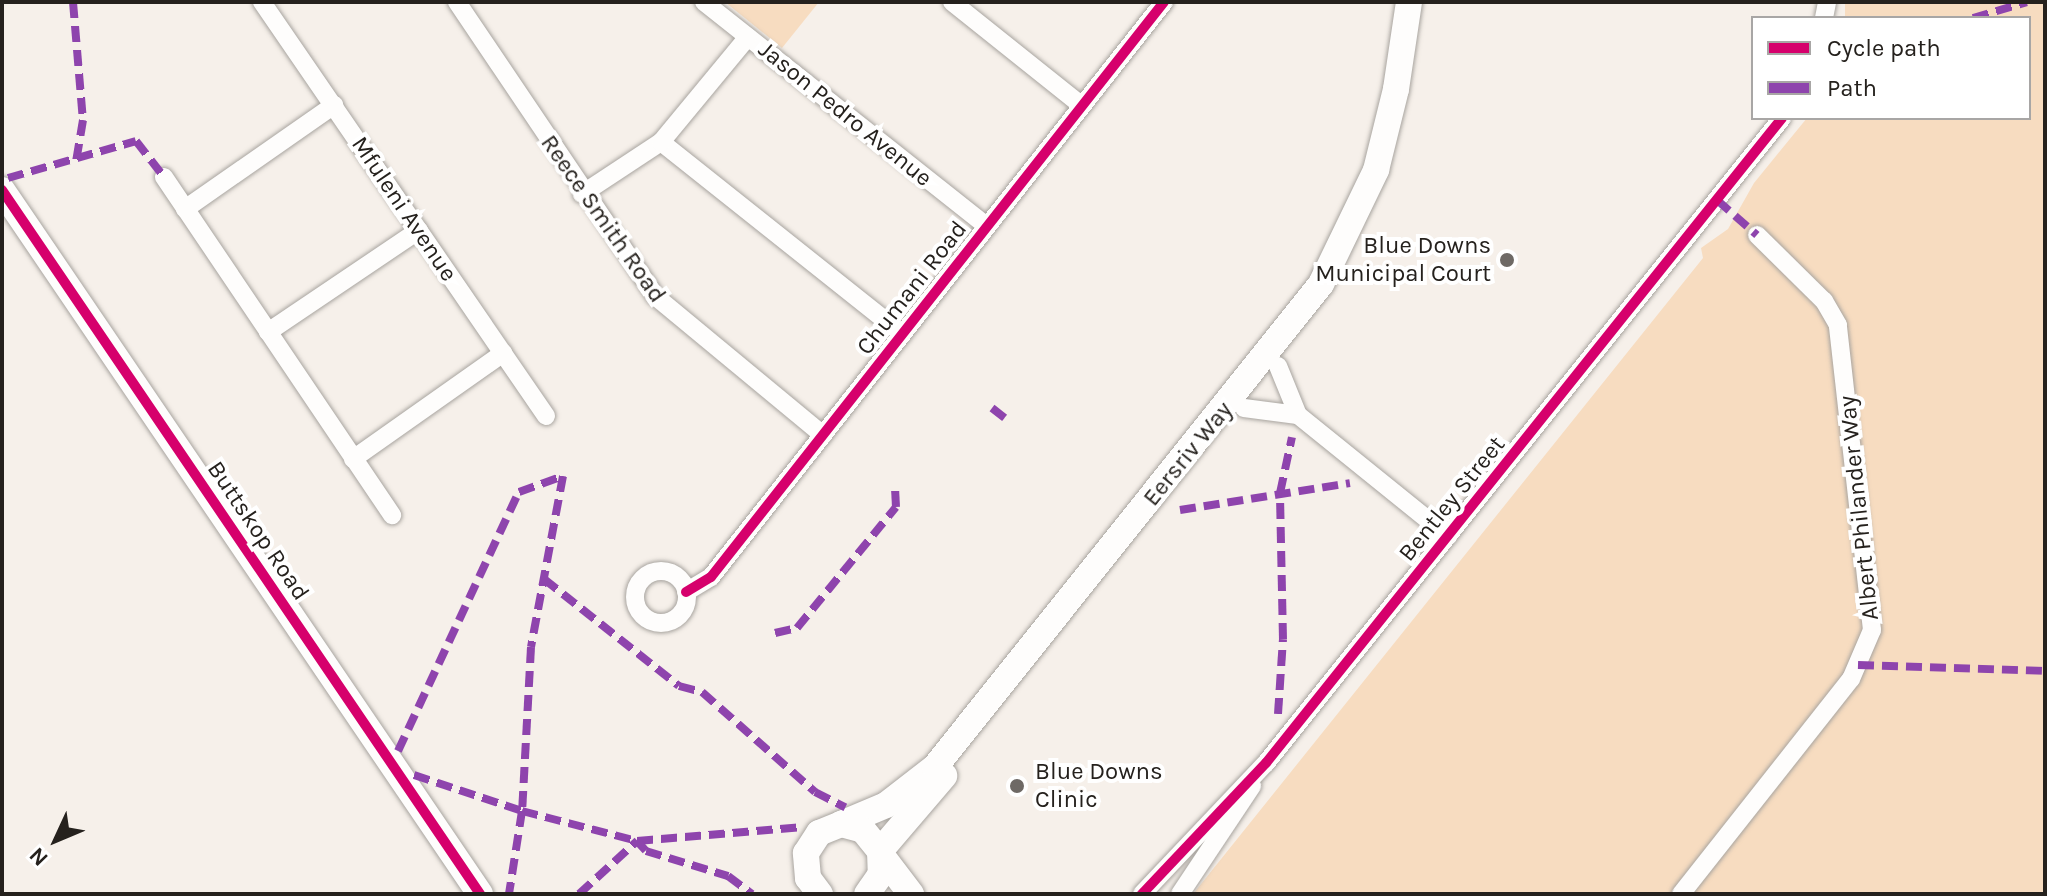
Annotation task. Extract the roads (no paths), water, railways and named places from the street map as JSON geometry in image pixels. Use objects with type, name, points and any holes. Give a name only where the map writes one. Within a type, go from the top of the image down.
[{"type":"main road","name":"Eersriv Way","points":[[810,887],[813,840],[886,805],[935,767],[1321,284],[1376,170],[1409,2]]},
{"type":"main road","name":"Eersriv Way","points":[[867,894],[879,879],[881,853],[1278,366],[1343,274],[1389,173],[1409,95],[1422,2]]},
{"type":"main road","name":"Buttskop Road","points":[[2,190],[480,894]]},
{"type":"main road","points":[[841,824],[863,830],[911,894]]},
{"type":"street","name":"Mfuleni Avenue","points":[[262,2],[546,416]]},
{"type":"street","name":"Reece Smith Road","points":[[457,2],[582,194],[668,312],[823,435]]},
{"type":"street","name":"Jason Pedro Avenue","points":[[704,2],[985,225]]},
{"type":"street","points":[[952,2],[1081,105]]},
{"type":"street","name":"Chumani Road","points":[[686,592],[711,577],[1081,105],[1153,6]]},
{"type":"street","points":[[582,194],[661,142],[748,37]]},
{"type":"street","points":[[185,209],[334,105]]},
{"type":"street","name":"Bentley Street","points":[[1185,887],[1266,763],[1780,120]]},
{"type":"street","points":[[661,142],[902,334]]},
{"type":"street","points":[[164,177],[392,515]]},
{"type":"street","points":[[268,332],[419,230]]},
{"type":"street","name":"Albert Philander Way","points":[[1681,894],[1851,679],[1872,630],[1838,325],[1824,301],[1757,235]]},
{"type":"street","points":[[353,459],[503,353]]},
{"type":"street","points":[[1278,366],[1298,415],[1448,536]]},
{"type":"street","points":[[1244,408],[1298,415]]},
{"type":"street","name":"Bentley Street","points":[[1142,894],[1167,863],[1266,763]]},
{"type":"street","points":[[1167,863],[1185,887]]},
{"type":"place","name":"Blue Downs Municipal Court","points":[[1507,260]]},
{"type":"place","name":"Blue Downs Clinic","points":[[1017,786]]}]
